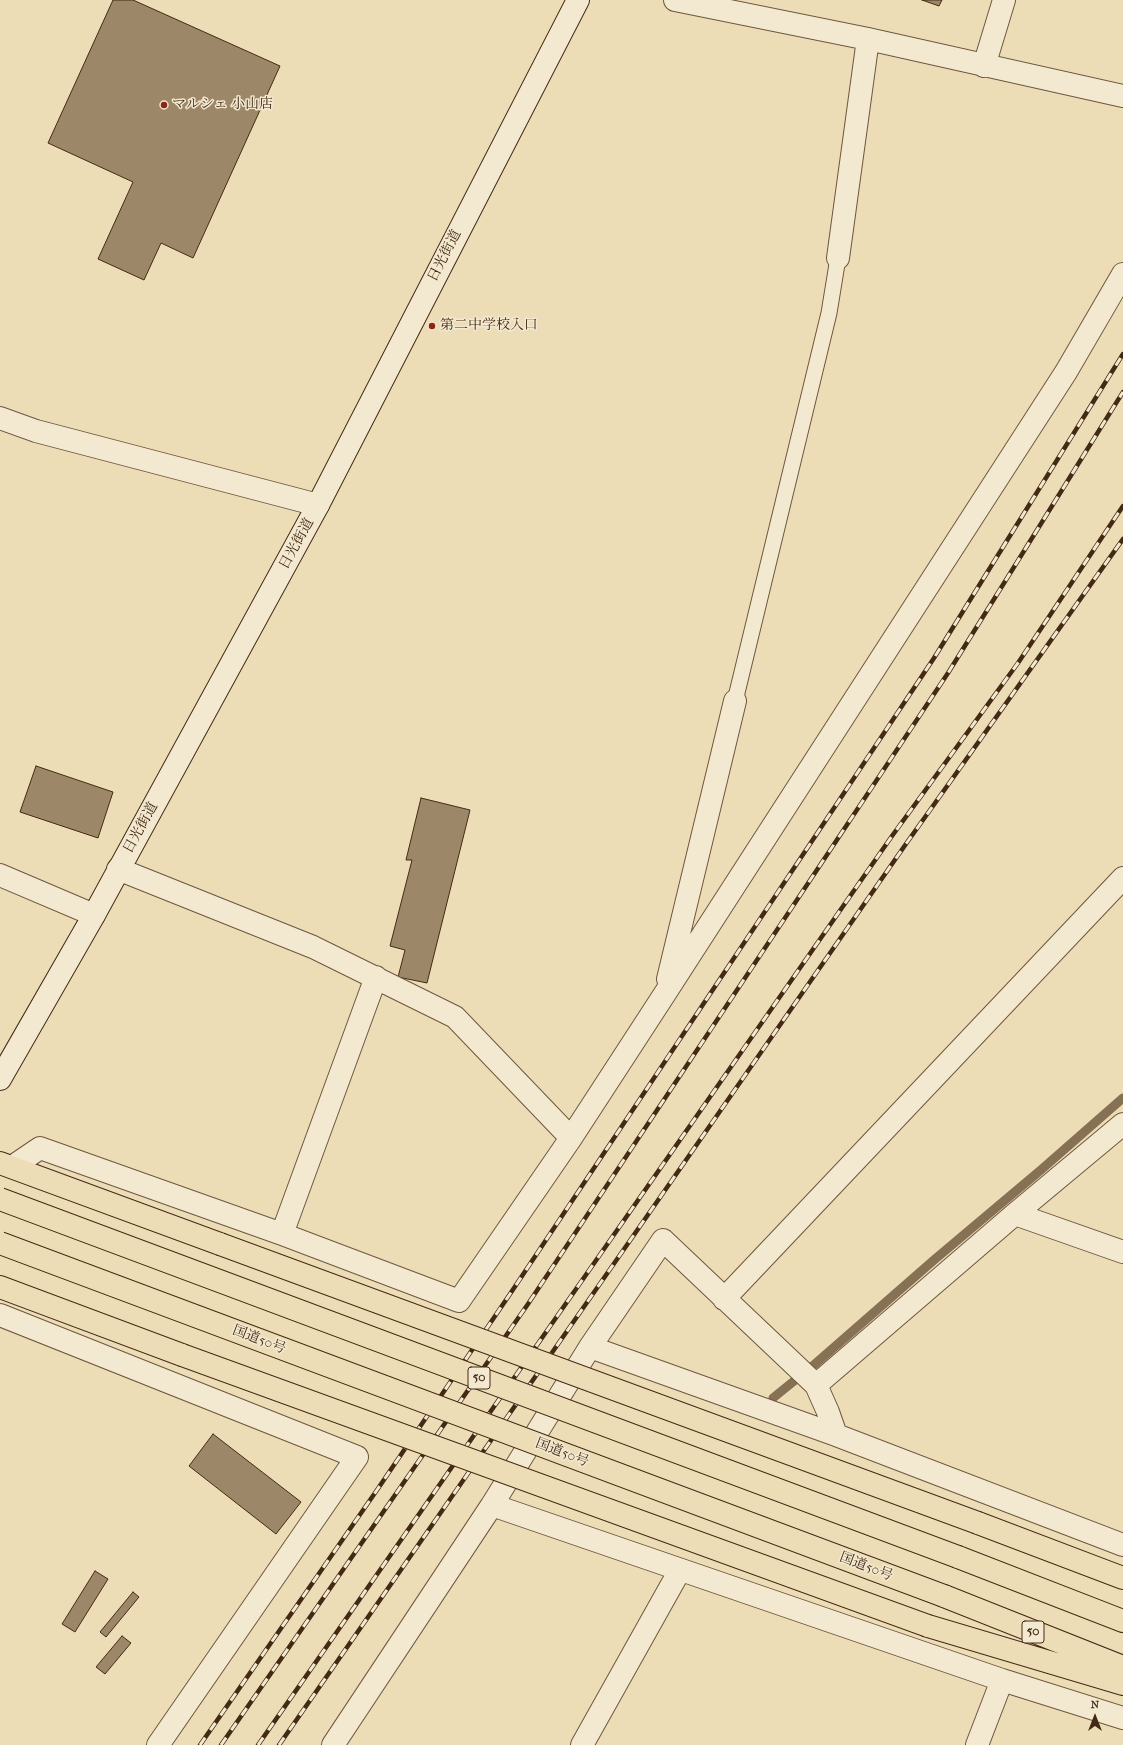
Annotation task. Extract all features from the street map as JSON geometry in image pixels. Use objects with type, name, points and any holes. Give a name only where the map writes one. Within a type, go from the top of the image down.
[{"type":"highway","points":[[6,1165],[1123,1578]]},
{"type":"highway","name":"50","points":[[0,1199],[958,1557],[1123,1622]]},
{"type":"highway","name":"国道50号","points":[[0,1243],[944,1596],[1123,1667]]},
{"type":"highway","points":[[0,1287],[182,1355],[928,1626],[1123,1684]]},
{"type":"street","name":"日光街道","points":[[0,1079],[94,915],[318,505],[578,0]]},
{"type":"street","points":[[675,0],[868,39],[1123,96]]},
{"type":"street","points":[[984,66],[1004,0]]},
{"type":"street","points":[[838,258],[868,39]]},
{"type":"street","points":[[6,1165],[40,1148],[282,1234],[459,1301],[571,1138],[664,995],[1066,372],[1123,274]]},
{"type":"street","points":[[0,418],[36,431],[318,505]]},
{"type":"street","points":[[664,995],[735,701]]},
{"type":"street","points":[[118,869],[313,947],[455,1017],[571,1138]]},
{"type":"street","points":[[0,875],[94,915]]},
{"type":"street","points":[[724,1299],[1123,878]]},
{"type":"street","points":[[282,1234],[376,977]]},
{"type":"street","points":[[816,1385],[1015,1214],[1123,1124]]},
{"type":"street","points":[[1015,1214],[1123,1252]]},
{"type":"street","points":[[333,1745],[492,1505],[590,1347],[663,1240],[816,1385],[836,1435]]},
{"type":"street","points":[[0,1315],[357,1457],[158,1745]]},
{"type":"street","points":[[590,1347],[836,1435],[1123,1544]]},
{"type":"street","points":[[492,1505],[1002,1680],[1123,1718]]},
{"type":"street","points":[[582,1745],[680,1570]]},
{"type":"street","points":[[977,1745],[1002,1680]]},
{"type":"lane","points":[[735,701],[829,313],[838,258]]},
{"type":"building","name":"マルシェ 小山店","points":[[113,0],[133,0],[280,66],[193,258],[161,243],[144,280],[98,259],[133,182],[48,143]]},
{"type":"building","points":[[922,0],[942,0],[939,6]]},
{"type":"building","points":[[36,766],[113,792],[98,838],[20,812]]},
{"type":"building","points":[[421,798],[470,810],[427,983],[398,977],[405,950],[390,946],[412,860],[406,860]]},
{"type":"building","points":[[213,1434],[301,1502],[276,1534],[189,1466]]},
{"type":"building","points":[[95,1571],[108,1579],[75,1632],[62,1624]]},
{"type":"building","points":[[133,1592],[139,1597],[106,1637],[100,1632]]},
{"type":"building","points":[[122,1636],[131,1643],[105,1674],[96,1667]]},
{"type":"waterway","points":[[773,1398],[815,1364],[1123,1098]]},
{"type":"railway","points":[[200,1745],[377,1490],[510,1294],[934,658],[1123,354]]},
{"type":"railway","points":[[221,1745],[528,1304],[948,673],[1123,392]]},
{"type":"railway","points":[[258,1745],[892,836],[1018,663],[1123,506]]},
{"type":"railway","points":[[279,1745],[908,841],[1123,539]]},
{"type":"place","name":"マルシェ 小山店","points":[[164,105]]},
{"type":"place","name":"第二中学校入口","points":[[432,326]]}]
